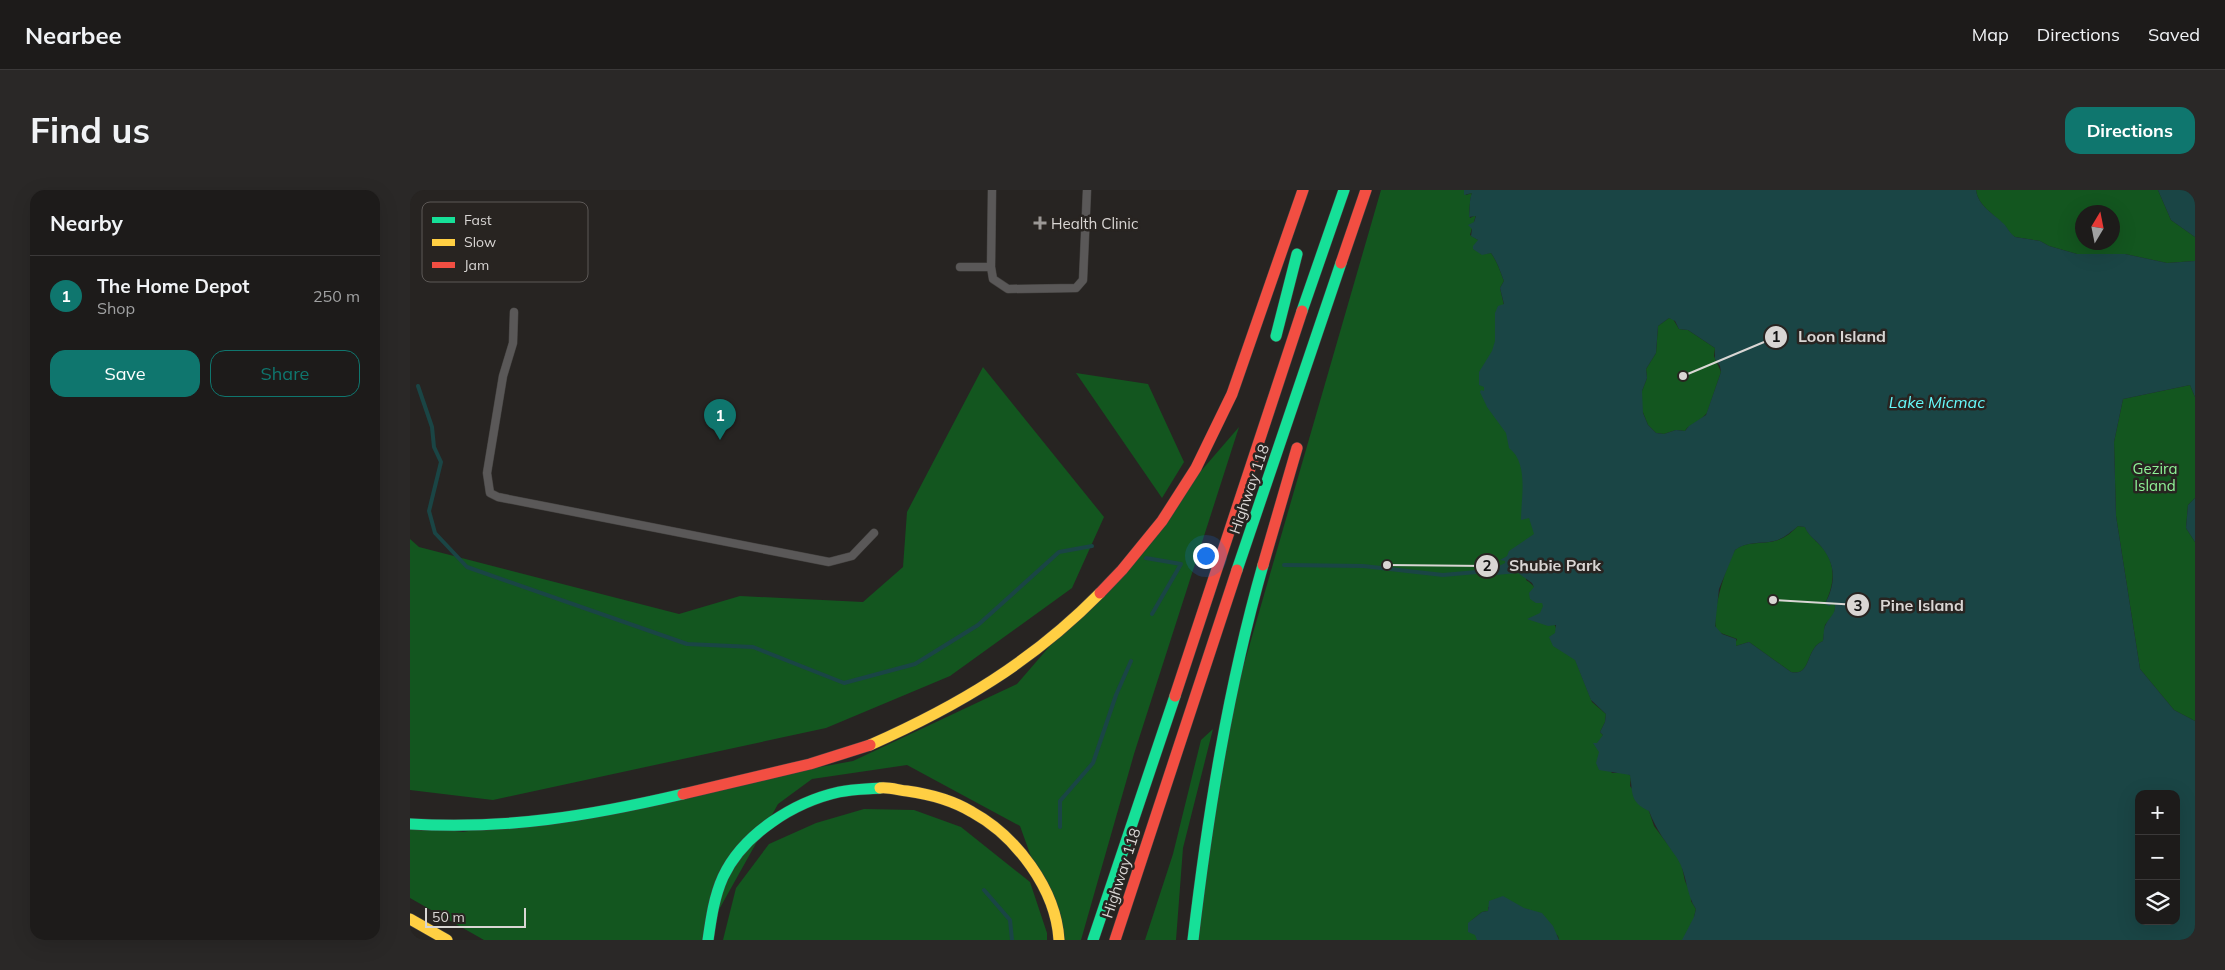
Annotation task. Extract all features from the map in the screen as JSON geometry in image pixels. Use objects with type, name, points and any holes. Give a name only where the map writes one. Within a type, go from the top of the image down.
[{"type":"highway","points":[[410,824],[493,828],[552,822],[611,811],[818,763],[866,747],[934,717],[994,682],[1055,637],[1111,583],[1157,528],[1194,471],[1225,412],[1303,190]]},
{"type":"highway","points":[[1309,208],[1314,190]]},
{"type":"highway","name":"Highway 118","points":[[1094,940],[1290,346],[1344,190]]},
{"type":"highway","name":"Highway 118","points":[[1115,940],[1263,492],[1366,190]]},
{"type":"highway","points":[[1346,286],[1376,190]]},
{"type":"highway","points":[[1272,351],[1300,244]]},
{"type":"highway","points":[[1193,940],[1205,834],[1228,705],[1263,563],[1301,434]]},
{"type":"highway","points":[[1121,859],[1140,771],[1169,691],[1242,457]]},
{"type":"highway","points":[[708,940],[713,904],[728,868],[753,836],[785,812],[823,795],[869,786],[912,789],[960,804],[997,827],[1028,859],[1049,897],[1060,940]]},
{"type":"highway","points":[[410,919],[447,940]]},
{"type":"lane","points":[[992,190],[991,267],[993,279],[1008,288],[1076,288],[1083,280],[1088,190]]},
{"type":"lane","points":[[960,267],[991,267]]},
{"type":"lane","points":[[514,312],[513,343],[503,376],[487,473],[490,494],[829,562],[852,556],[874,534]]},
{"type":"green space","points":[[1381,190],[1464,190],[1466,195],[1472,193],[1470,218],[1476,215],[1470,235],[1478,240],[1478,251],[1481,254],[1491,253],[1504,281],[1500,288],[1504,305],[1556,493],[1526,580],[1538,592],[1544,602],[1564,652],[1575,659],[1592,702],[1606,714],[1605,722],[1600,732],[1603,735],[1599,754],[1612,773],[1626,773],[1631,776],[1630,786],[1649,811],[1654,826],[1681,862],[1685,881],[1691,894],[1691,901],[1696,909],[1694,917],[1696,923],[1683,940],[1559,940],[1558,936],[1528,909],[1488,907],[1488,911],[1482,912],[1472,920],[1478,940],[1192,940],[1212,775]]},
{"type":"green space","points":[[1976,190],[2158,190],[2171,220],[2195,237],[2195,261],[2167,263],[2125,254],[2077,254],[2049,246],[2040,241],[2015,237],[1980,201]]},
{"type":"green space","points":[[1669,318],[1673,319],[1679,329],[1688,330],[1715,348],[1714,356],[1721,372],[1707,413],[1685,431],[1676,430],[1664,434],[1656,433],[1648,425],[1642,410],[1642,391],[1647,378],[1646,369],[1656,353],[1658,326]]},
{"type":"green space","points":[[983,367],[1104,517],[1072,588],[950,676],[826,728],[493,800],[410,790],[410,539],[419,547],[679,614],[740,596],[863,602],[903,567],[907,512]]},
{"type":"green space","points":[[1076,373],[1148,384],[1184,462],[1162,498]]},
{"type":"green space","name":"Gezira Island","points":[[2190,385],[2195,397],[2195,498],[2188,505],[2186,528],[2195,542],[2195,721],[2174,710],[2140,669],[2116,516],[2114,442],[2123,399]]},
{"type":"green space","points":[[1239,427],[1134,754],[1081,940],[1061,940],[1020,826],[907,765],[812,779],[778,804],[702,940],[484,940],[410,898],[410,825],[463,832],[853,761],[1017,684]]},
{"type":"green space","points":[[1798,526],[1805,527],[1826,552],[1833,573],[1831,588],[1825,604],[1834,602],[1836,605],[1834,614],[1825,625],[1823,641],[1813,650],[1806,666],[1802,670],[1791,672],[1749,642],[1736,646],[1737,639],[1718,632],[1715,617],[1723,579],[1735,550],[1745,545],[1778,540]]},
{"type":"green space","points":[[1213,729],[1183,848],[1176,940],[1145,940],[1173,854],[1201,740]]},
{"type":"green space","points":[[864,809],[914,810],[961,827],[1030,882],[1047,933],[1047,940],[723,940],[736,888],[769,844],[816,823]]},
{"type":"water","name":"Lake Micmac","points":[[1464,190],[1976,190],[1977,196],[1983,205],[2015,237],[2040,241],[2049,246],[2077,254],[2125,254],[2167,263],[2195,261],[2195,397],[2190,385],[2123,399],[2114,442],[2116,516],[2140,669],[2174,710],[2195,721],[2195,940],[1682,940],[1696,909],[1690,897],[1683,870],[1658,830],[1649,811],[1635,800],[1630,775],[1599,770],[1596,763],[1599,752],[1593,743],[1597,743],[1603,735],[1600,732],[1605,722],[1606,714],[1591,700],[1575,660],[1553,646],[1549,637],[1555,633],[1556,625],[1548,626],[1527,619],[1540,613],[1543,606],[1542,603],[1536,603],[1530,599],[1529,593],[1534,587],[1532,583],[1518,573],[1496,575],[1493,573],[1497,567],[1505,563],[1505,561],[1500,560],[1507,556],[1509,551],[1534,534],[1529,518],[1521,520],[1522,472],[1519,462],[1509,448],[1506,433],[1487,407],[1480,392],[1481,390],[1484,391],[1484,387],[1479,385],[1479,372],[1492,351],[1495,341],[1495,313],[1498,306],[1504,304],[1500,288],[1504,281],[1491,253],[1482,255],[1473,249],[1478,240],[1471,236],[1472,229],[1468,225],[1474,222],[1476,216],[1469,217],[1472,193],[1464,195]],"holes":[[[1669,318],[1675,321],[1679,329],[1688,330],[1715,348],[1715,359],[1720,366],[1721,372],[1706,415],[1689,426],[1685,431],[1676,430],[1664,434],[1656,433],[1648,425],[1643,413],[1642,391],[1647,378],[1646,369],[1656,353],[1658,326]],[[1798,526],[1805,527],[1828,556],[1833,579],[1825,604],[1829,606],[1834,602],[1835,609],[1825,626],[1823,641],[1813,650],[1806,666],[1798,672],[1791,672],[1749,642],[1736,646],[1736,639],[1722,634],[1715,626],[1719,589],[1735,550],[1749,544],[1777,540]]]},
{"type":"water","points":[[2158,190],[2195,190],[2195,237],[2171,220]]},
{"type":"water","points":[[2195,498],[2195,542],[2186,528],[2188,505]]},
{"type":"water","points":[[1503,896],[1524,908],[1542,913],[1553,926],[1559,940],[1477,940],[1475,935],[1468,932],[1468,923],[1482,912],[1488,911],[1489,901]]},
{"type":"waterway","points":[[418,386],[432,427],[434,447],[441,462],[429,511],[435,533],[467,567],[687,644],[753,647],[844,683],[915,664],[978,625],[1059,552],[1092,546]]},
{"type":"waterway","points":[[1146,558],[1181,564],[1152,614]]},
{"type":"waterway","points":[[1284,565],[1363,566],[1443,575],[1499,570]]},
{"type":"waterway","points":[[1060,827],[1060,801],[1093,763],[1116,695],[1131,661]]},
{"type":"waterway","points":[[984,890],[1010,920],[1012,940]]},
{"type":"traffic: fast","points":[[1302,311],[1344,190]]},
{"type":"traffic: fast","points":[[1276,336],[1297,254]]},
{"type":"traffic: fast","points":[[1237,570],[1341,263]]},
{"type":"traffic: fast","points":[[1193,940],[1205,845],[1220,751],[1239,658],[1263,565]]},
{"type":"traffic: fast","points":[[1093,940],[1175,696]]},
{"type":"traffic: fast","points":[[708,940],[715,900],[723,877],[743,847],[757,834],[772,822],[805,803],[844,791],[880,788]]},
{"type":"traffic: fast","points":[[410,824],[480,825],[547,820],[614,809],[683,794]]},
{"type":"traffic: slow","points":[[870,745],[964,698],[1021,661],[1074,618],[1100,593]]},
{"type":"traffic: slow","points":[[880,788],[915,792],[948,801],[972,812],[1004,835],[1031,866],[1042,883],[1056,921],[1059,940]]},
{"type":"traffic: slow","points":[[410,919],[447,940]]},
{"type":"traffic: jam","points":[[1100,593],[1122,570],[1162,521],[1196,468],[1232,394],[1303,190]]},
{"type":"traffic: jam","points":[[1341,263],[1366,190]]},
{"type":"traffic: jam","points":[[1175,696],[1302,311]]},
{"type":"traffic: jam","points":[[1263,565],[1297,448]]},
{"type":"traffic: jam","points":[[1115,940],[1237,570]]},
{"type":"traffic: jam","points":[[683,794],[810,764],[870,745]]},
{"type":"place","name":"Health Clinic","points":[[1040,223]]},
{"type":"place","name":"Loon Island","points":[[1683,376]]},
{"type":"place","name":"The Home Depot","points":[[720,440]]},
{"type":"place","name":"Shubie Park","points":[[1387,565]]},
{"type":"place","name":"Pine Island","points":[[1773,600]]}]
